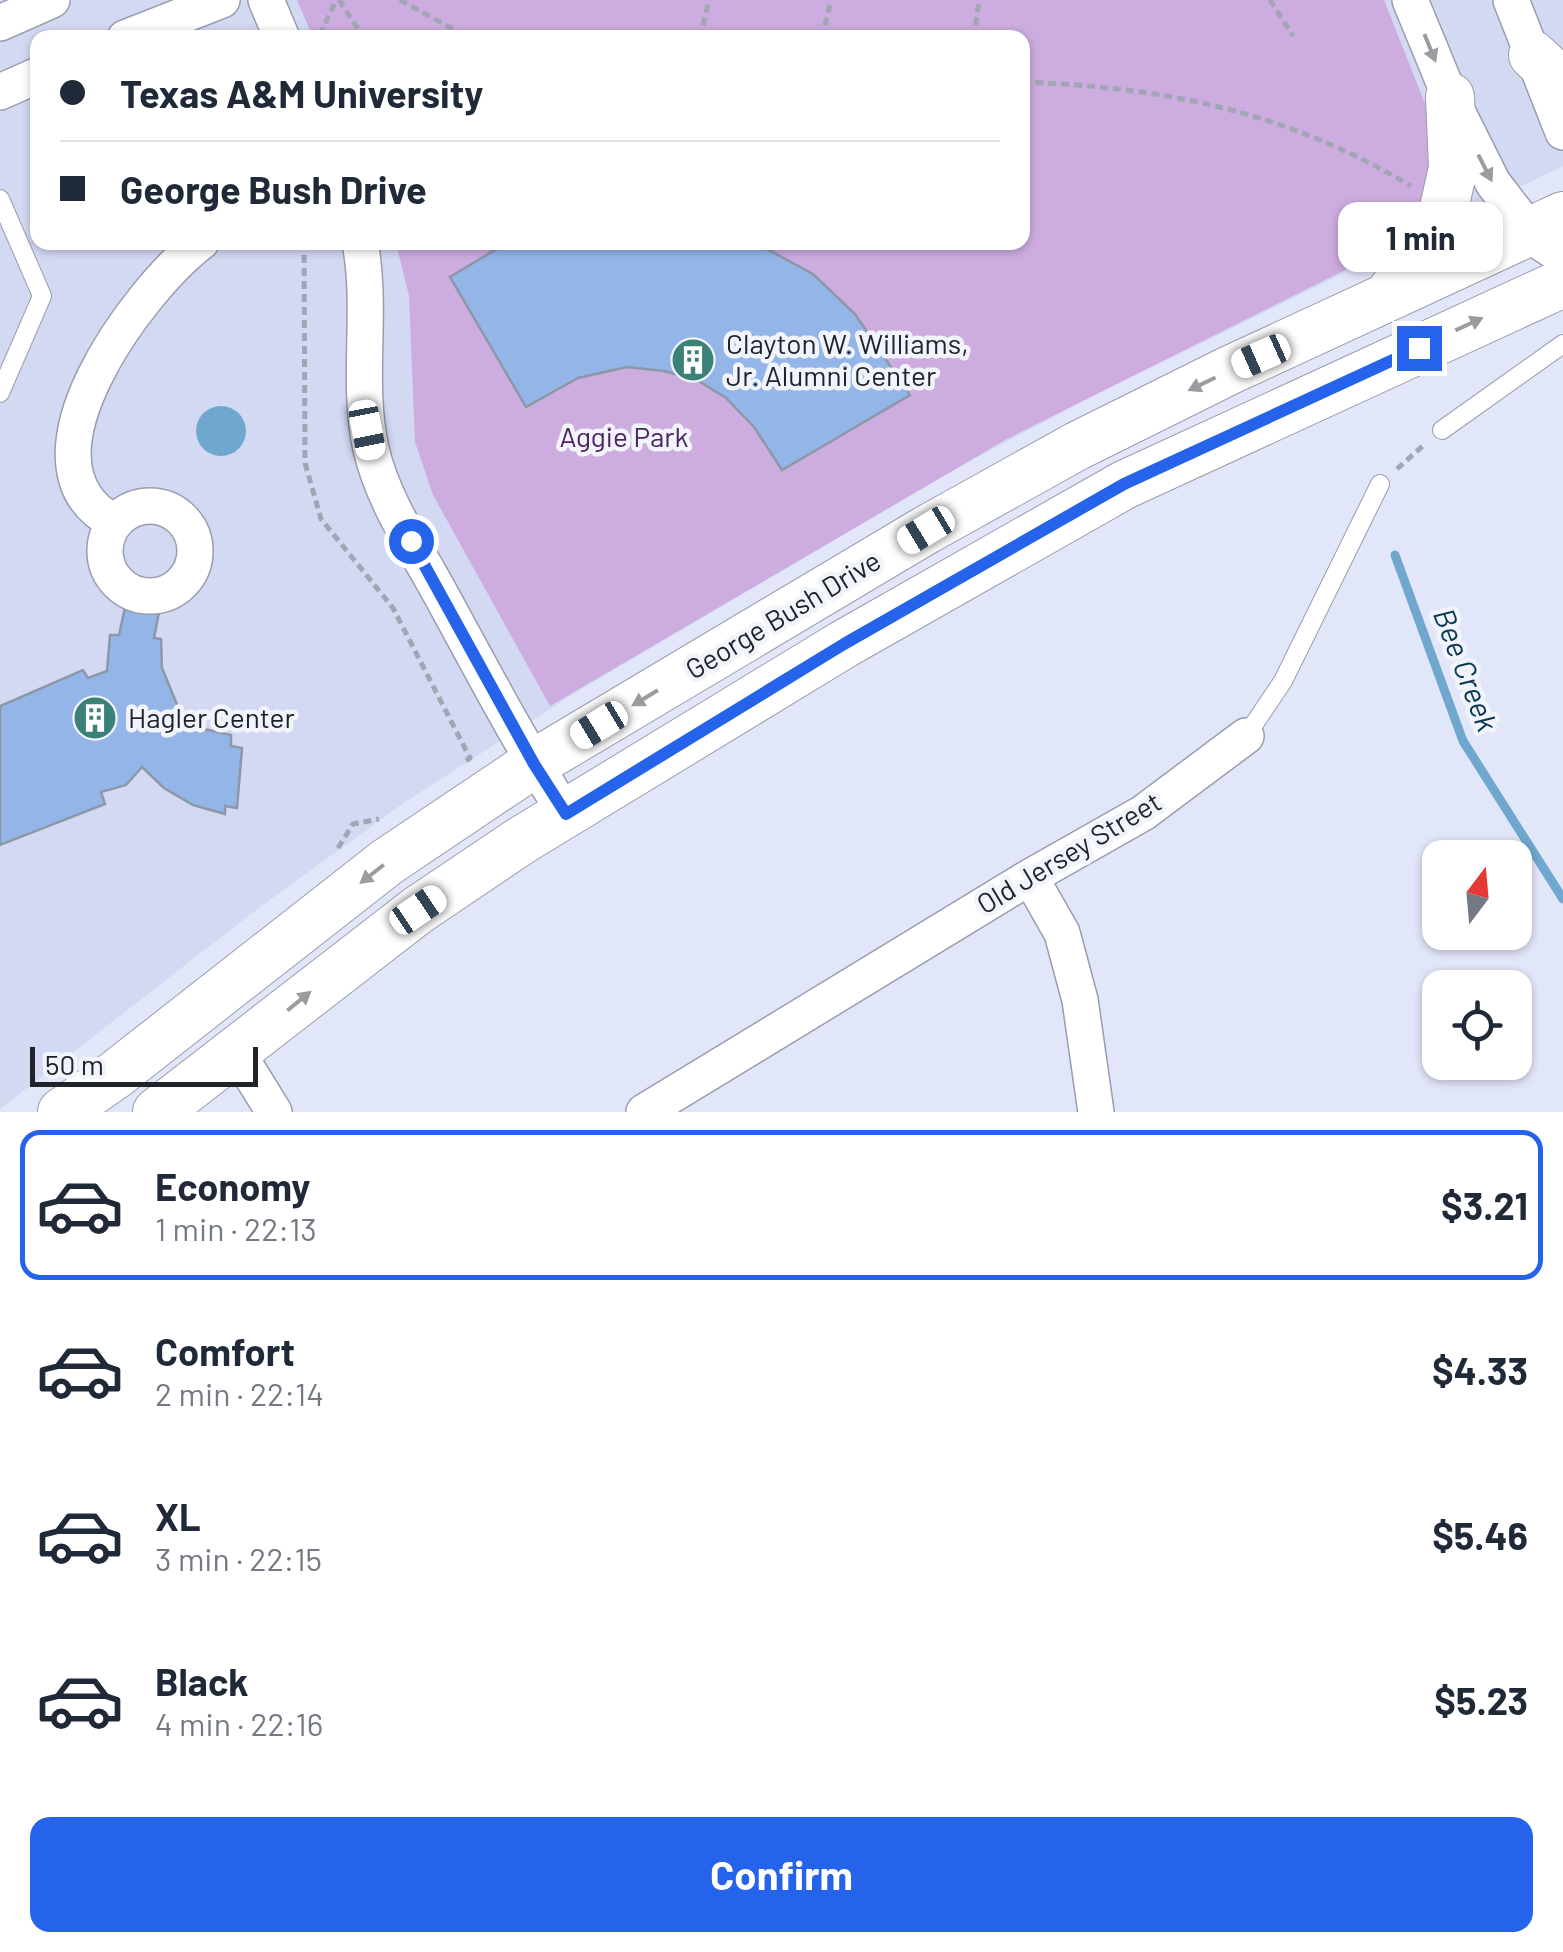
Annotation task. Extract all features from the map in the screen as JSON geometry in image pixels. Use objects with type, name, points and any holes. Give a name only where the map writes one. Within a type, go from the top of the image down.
[{"type":"main road","points":[[1386,300],[1441,222],[1452,168],[1450,97]]},
{"type":"main road","name":"George Bush Drive","points":[[62,1112],[112,1094],[387,862],[534,764],[926,530],[1077,446],[1230,370],[1386,300],[1552,234]]},
{"type":"main road","name":"George Bush Drive","points":[[157,1112],[418,910],[566,814],[844,644],[1124,484],[1563,283]]},
{"type":"street","points":[[0,22],[52,0]]},
{"type":"street","points":[[145,30],[222,0]]},
{"type":"street","points":[[266,0],[279,30]]},
{"type":"street","points":[[1410,0],[1450,97],[1493,184],[1552,234]]},
{"type":"street","points":[[1512,0],[1548,69],[1563,132]]},
{"type":"street","points":[[0,92],[30,79]]},
{"type":"street","points":[[114,522],[93,508],[73,466],[73,448],[84,408],[124,323],[163,274],[192,250]]},
{"type":"street","points":[[361,250],[366,282],[367,430],[378,474],[398,519],[534,764],[566,814]]},
{"type":"street","name":"Old Jersey Street","points":[[644,1112],[1030,877],[1143,813],[1246,736]]},
{"type":"street","points":[[1030,877],[1062,933],[1080,1000],[1096,1112]]},
{"type":"street","points":[[237,1052],[274,1112]]},
{"type":"lane","points":[[0,198],[42,296],[0,394]]},
{"type":"lane","points":[[1442,430],[1563,344]]},
{"type":"lane","name":"Old Jersey Street","points":[[1246,736],[1284,681],[1380,484]]},
{"type":"path","points":[[323,30],[338,0],[359,30]]},
{"type":"path","points":[[400,0],[455,30]]},
{"type":"path","points":[[702,30],[708,0]]},
{"type":"path","points":[[824,30],[831,0]]},
{"type":"path","points":[[975,30],[978,0]]},
{"type":"path","points":[[1270,0],[1293,36]]},
{"type":"path","points":[[1030,82],[1112,85],[1205,103],[1296,128],[1382,168]]},
{"type":"path","points":[[304,250],[305,464],[321,519],[393,608],[470,758]]},
{"type":"path","points":[[1380,484],[1442,430]]},
{"type":"shaded area","points":[[0,0],[1563,0],[1563,166],[1087,399],[959,467],[583,688],[405,802],[260,907],[0,1109]]},
{"type":"green space","name":"Aggie Park","points":[[297,0],[1384,0],[1441,144],[1429,228],[1007,439],[550,706],[433,495],[415,442],[409,296],[398,250],[1030,250],[1030,30],[310,30]]},
{"type":"water","points":[[221,406],[239,413],[246,431],[239,449],[221,456],[203,449],[196,431],[203,413]]},
{"type":"building","name":"Clayton W. Williams, Jr. Alumni Center","points":[[495,250],[769,250],[813,274],[855,314],[910,395],[782,470],[754,427],[726,398],[697,380],[664,371],[627,367],[578,378],[526,407],[450,277]]},
{"type":"building","name":"Hagler Center","points":[[130,585],[163,592],[154,638],[161,639],[162,668],[178,707],[204,729],[231,735],[231,746],[242,748],[237,808],[225,806],[225,814],[193,805],[164,788],[142,767],[126,785],[101,792],[105,804],[0,845],[0,706],[83,670],[88,678],[107,671],[110,635],[119,635]]},
{"type":"waterway","name":"Bee Creek","points":[[1395,555],[1463,741],[1563,899]]},
{"type":"place","name":"Clayton W. Williams, Jr. Alumni Center","points":[[693,360]]},
{"type":"place","name":"Hagler Center","points":[[95,718]]},
{"type":"route","points":[[411,541],[534,764],[566,814],[844,644],[1124,484],[1419,348]]}]
